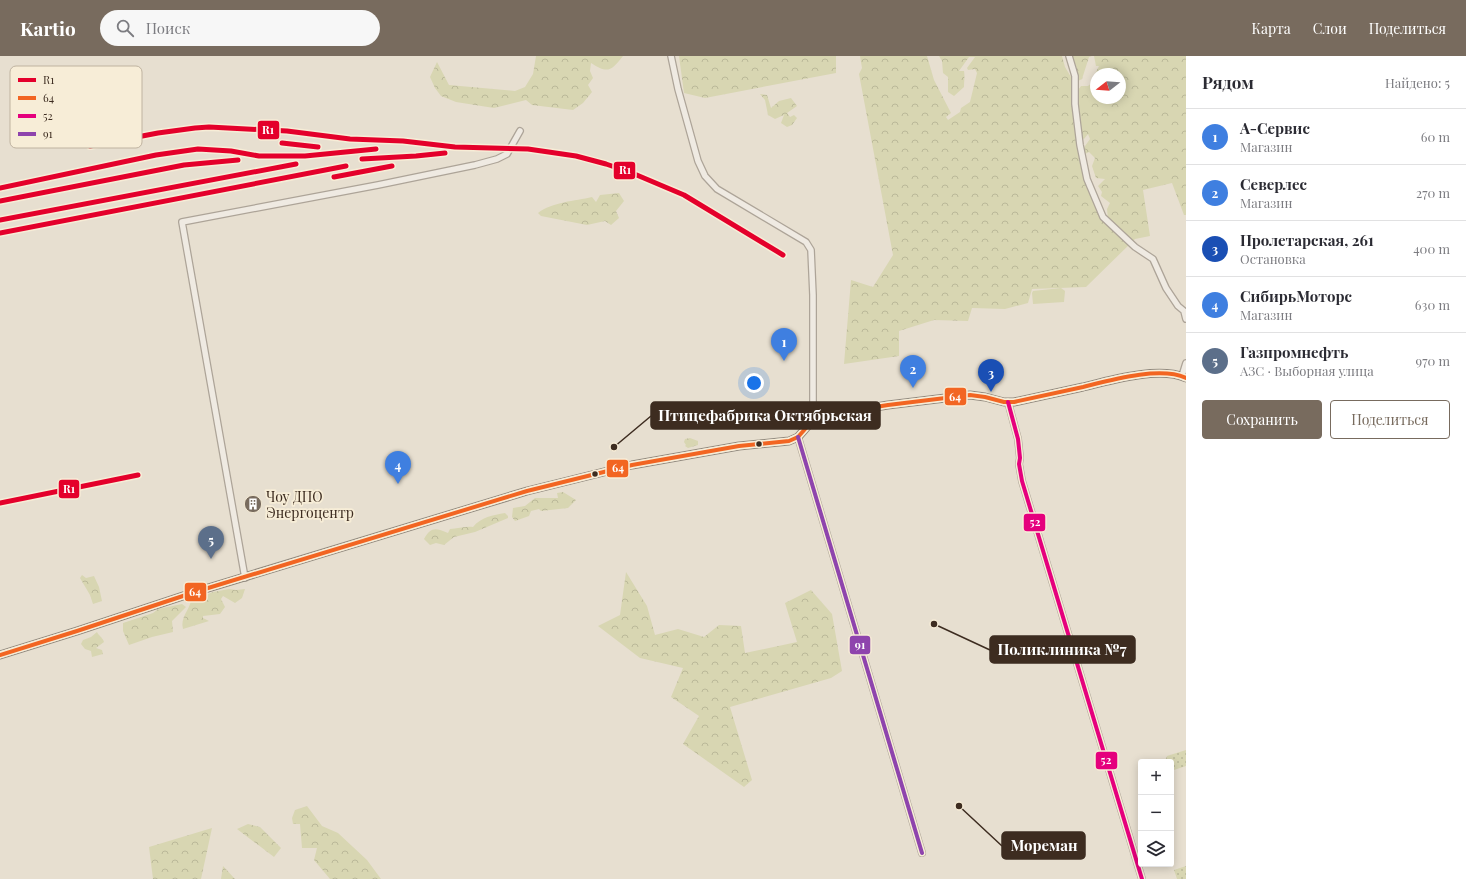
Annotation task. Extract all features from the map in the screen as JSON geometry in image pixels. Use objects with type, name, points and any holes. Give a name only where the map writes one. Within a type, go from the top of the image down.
[{"type":"main road","points":[[0,655],[151,606],[527,491],[632,465],[739,446],[783,442],[794,439],[798,437],[813,420],[819,416],[954,397],[979,396],[1014,402],[1147,374],[1165,373],[1184,377]]},
{"type":"street","points":[[671,56],[678,89],[698,161],[704,176],[717,189],[806,242],[811,250],[813,295],[813,420]]},
{"type":"street","points":[[1069,56],[1075,76],[1075,104],[1086,179],[1102,217],[1135,247],[1153,259],[1166,288],[1178,306],[1184,310],[1186,319]]},
{"type":"street","points":[[245,578],[182,222],[475,165],[507,154],[520,131]]},
{"type":"street","points":[[1184,377],[1186,363]]},
{"type":"street","points":[[1008,402],[1018,439],[1020,458],[1019,464],[1022,480],[1142,879]]},
{"type":"street","points":[[798,437],[922,854]]},
{"type":"green space","points":[[536,56],[623,56],[612,68],[605,70],[591,63],[590,71],[593,78],[588,85],[592,92],[583,103],[573,110],[532,105],[526,100],[494,108],[456,102],[441,96],[430,77],[437,62],[449,85],[515,91],[525,87],[533,74]]},
{"type":"green space","points":[[679,56],[836,56],[836,73],[705,98],[684,93]]},
{"type":"green space","points":[[860,56],[927,56],[934,80],[951,113],[946,117],[948,120],[960,112],[961,108],[970,102],[977,73],[975,69],[968,70],[967,68],[975,57],[969,57],[959,71],[964,71],[964,87],[954,96],[948,92],[948,77],[943,73],[942,61],[939,56],[1062,56],[1076,93],[1081,86],[1088,86],[1090,84],[1090,104],[1126,104],[1126,68],[1098,68],[1099,66],[1096,66],[1094,56],[1186,56],[1186,215],[1184,215],[1172,183],[1143,190],[1150,236],[1135,239],[1086,287],[1032,289],[1028,303],[1005,309],[972,308],[968,321],[934,320],[899,331],[899,356],[844,364],[851,280],[873,287],[893,255],[859,74],[862,68]],"holes":[[[1088,134],[1090,139],[1080,153],[1083,155],[1089,152],[1095,158],[1092,166],[1096,178],[1105,179],[1098,186],[1102,192],[1101,196],[1110,203],[1107,209],[1108,219],[1104,221],[1082,172],[1079,156],[1080,136],[1084,139]]]},
{"type":"green space","points":[[1092,56],[1089,57],[1082,79],[1078,81],[1076,66],[1071,57]]},
{"type":"green space","points":[[760,94],[767,95],[771,108],[779,101],[791,98],[797,106],[787,113],[790,117],[794,115],[797,118],[792,125],[787,127],[781,123],[784,115],[775,119],[768,115],[765,100]]},
{"type":"green space","points":[[619,193],[624,201],[616,211],[619,218],[611,225],[605,221],[587,225],[541,216],[538,213],[550,206],[564,202],[592,197],[596,202],[600,195]]},
{"type":"green space","points":[[1061,288],[1065,291],[1064,302],[1033,304],[1033,291]]},
{"type":"green space","points":[[690,438],[698,441],[698,445],[688,448],[685,446],[685,439]]},
{"type":"green space","points":[[563,492],[576,500],[568,508],[541,511],[539,509],[531,511],[529,516],[515,521],[512,517],[513,508],[525,506],[535,498],[558,498],[557,493]]},
{"type":"green space","points":[[505,513],[508,518],[475,532],[454,537],[444,545],[436,543],[430,545],[424,539],[429,532],[434,529],[448,533],[450,529],[473,527],[483,519]]},
{"type":"green space","points":[[626,572],[647,606],[655,635],[678,629],[704,637],[719,625],[741,626],[745,653],[797,642],[785,603],[811,590],[832,614],[842,671],[831,678],[730,707],[752,780],[744,787],[683,744],[699,716],[671,697],[683,668],[640,658],[598,626],[620,615]]},
{"type":"green space","points":[[82,575],[86,578],[94,576],[99,587],[102,601],[93,604],[90,595],[80,578]]},
{"type":"green space","points":[[229,589],[245,589],[242,598],[235,603],[223,596],[221,599],[225,607],[220,614],[203,616],[203,618],[209,621],[183,629],[183,621],[191,601],[213,592]]},
{"type":"green space","points":[[182,604],[186,607],[172,621],[173,632],[129,645],[123,631],[123,623],[153,613],[158,609]]},
{"type":"green space","points":[[97,632],[104,642],[96,648],[102,650],[103,654],[92,657],[91,651],[85,649],[81,644],[83,640],[91,637]]},
{"type":"green space","points":[[1186,750],[1186,766],[1174,770],[1174,759],[1166,759],[1167,756]]},
{"type":"green space","points":[[307,806],[322,826],[338,833],[367,860],[381,879],[330,879],[314,860],[317,848],[302,848],[300,824],[293,824],[292,818],[295,810]]},
{"type":"green space","points":[[248,824],[260,827],[281,848],[274,857],[237,829]]},
{"type":"green space","points":[[212,828],[201,879],[153,879],[149,847]]},
{"type":"green space","points":[[223,866],[235,879],[221,879]]},
{"type":"green space","points":[[1186,866],[1186,879],[1177,879],[1174,870]]},
{"type":"transit line","name":"R1","points":[[142,136],[209,127],[287,131],[350,139],[403,141],[455,147],[528,149],[576,156],[632,173],[684,195],[783,255]]},
{"type":"transit line","name":"R1","points":[[282,143],[318,147]]},
{"type":"transit line","name":"R1","points":[[0,188],[156,155],[198,149],[231,151],[259,156],[305,156],[376,149]]},
{"type":"transit line","name":"R1","points":[[362,159],[445,153]]},
{"type":"transit line","name":"R1","points":[[0,201],[184,165],[238,160]]},
{"type":"transit line","name":"R1","points":[[0,220],[296,164]]},
{"type":"transit line","name":"R1","points":[[0,233],[346,166]]},
{"type":"transit line","name":"R1","points":[[334,177],[392,166]]},
{"type":"transit line","name":"64","points":[[0,655],[195,592],[527,491],[632,465],[739,446],[789,441],[798,437],[813,420],[826,415],[888,405],[970,395],[1004,402],[1014,402],[1135,375],[1163,373],[1186,378]]},
{"type":"transit line","name":"52","points":[[1008,402],[1018,439],[1020,458],[1019,464],[1022,481],[1142,879]]},
{"type":"transit line","name":"91","points":[[798,437],[922,853]]},
{"type":"transit line","name":"R1","points":[[0,503],[138,475]]},
{"type":"place","name":"А-Сервис","points":[[784,361]]},
{"type":"place","name":"Северлес","points":[[913,388]]},
{"type":"place","name":"Пролетарская, 261","points":[[991,392]]},
{"type":"place","name":"Птицефабрика Октябрьская","points":[[614,447]]},
{"type":"place","name":"СибирьМоторс","points":[[398,484]]},
{"type":"place","name":"Чоу ДПО Энергоцентр","points":[[253,504]]},
{"type":"place","name":"Газпромнефть","points":[[211,559]]},
{"type":"place","name":"Поликлиника №7","points":[[934,624]]},
{"type":"place","name":"Мореман","points":[[959,806]]}]
